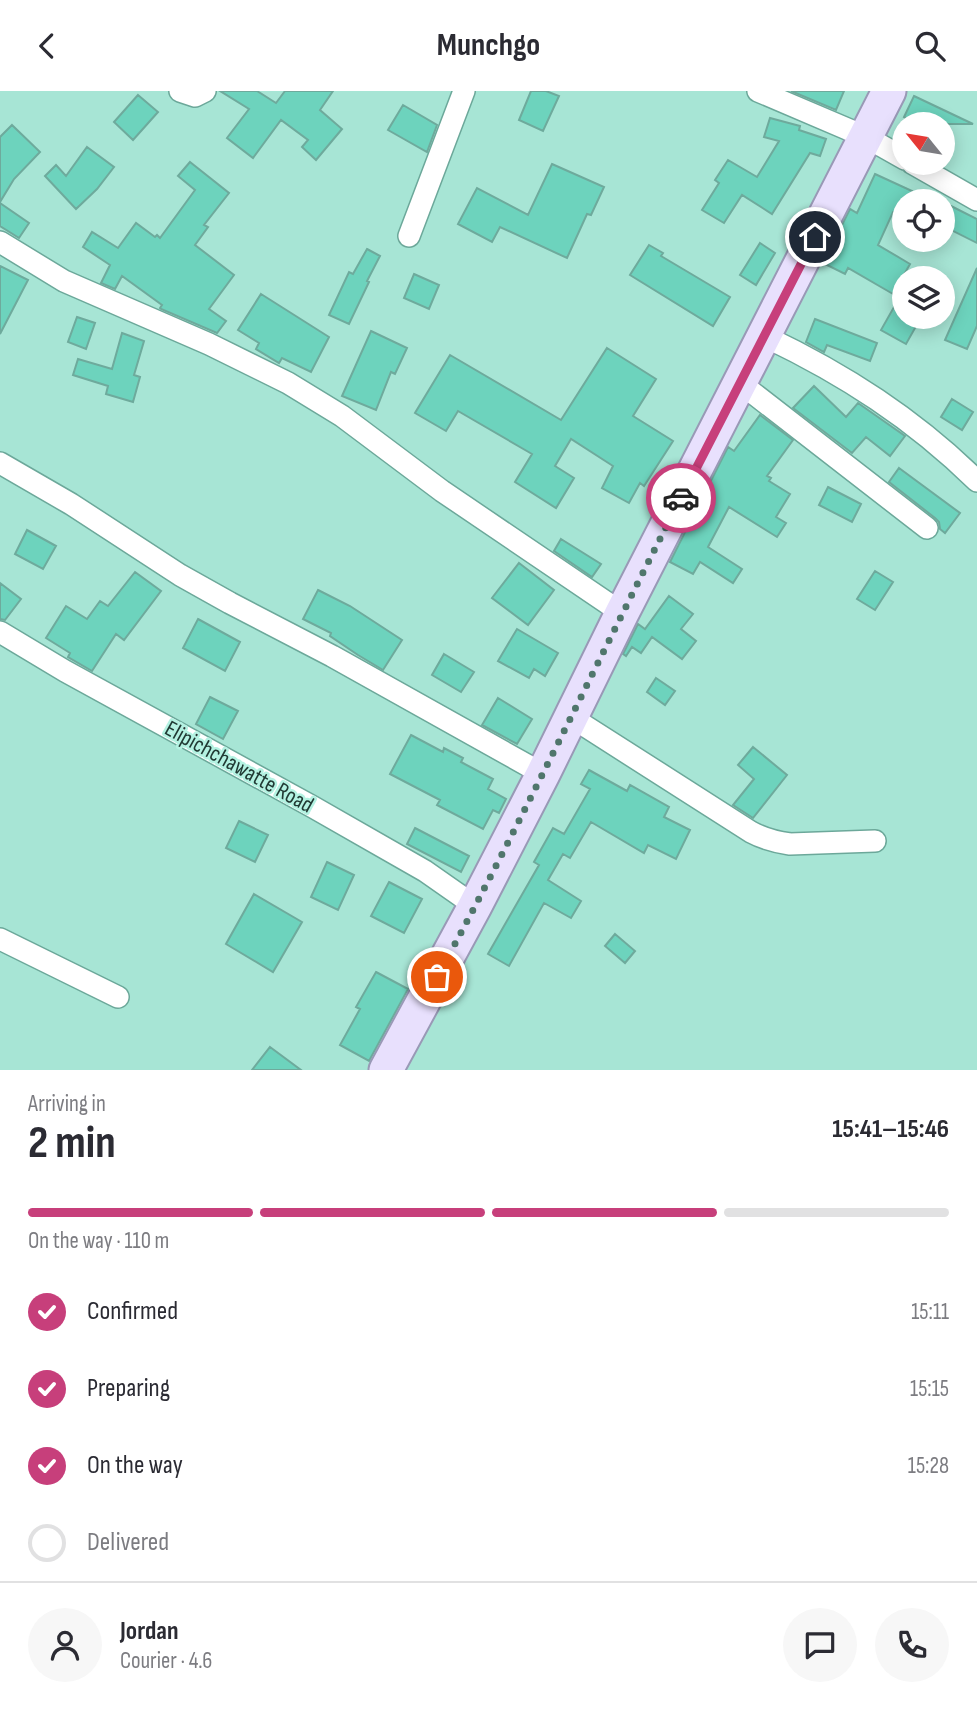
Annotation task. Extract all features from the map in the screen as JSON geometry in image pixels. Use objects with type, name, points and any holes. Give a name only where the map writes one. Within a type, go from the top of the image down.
[{"type":"main road","points":[[386,1070],[543,774],[888,91]]},
{"type":"street","points":[[180,91],[195,96],[205,91]]},
{"type":"street","points":[[409,236],[464,91]]},
{"type":"street","points":[[758,91],[866,137],[892,152]]},
{"type":"street","points":[[933,175],[977,200]]},
{"type":"street","points":[[0,242],[64,281],[209,344],[288,383],[342,416],[442,491],[622,613]]},
{"type":"street","points":[[764,336],[824,366],[886,405],[947,453],[977,481]]},
{"type":"street","points":[[740,383],[927,528]]},
{"type":"street","points":[[0,463],[71,504],[180,575],[543,774]]},
{"type":"street","name":"Elipichchawatte Road","points":[[0,632],[65,671],[425,871],[475,906]]},
{"type":"street","points":[[571,717],[763,838],[790,844],[875,841]]},
{"type":"street","points":[[0,939],[118,997]]},
{"type":"building","points":[[220,91],[257,91],[276,103],[285,91],[333,91],[320,110],[342,129],[316,160],[302,147],[308,140],[281,120],[253,158],[227,138],[249,109]]},
{"type":"building","points":[[531,91],[546,91],[559,96],[543,131],[519,120]]},
{"type":"building","points":[[791,91],[844,91],[836,110]]},
{"type":"building","points":[[138,95],[158,112],[133,140],[114,122]]},
{"type":"building","points":[[914,96],[948,112],[906,112]]},
{"type":"building","points":[[403,105],[437,125],[427,152],[388,130]]},
{"type":"building","points":[[956,116],[973,124],[956,124]]},
{"type":"building","points":[[770,118],[800,126],[799,130],[826,139],[820,156],[810,153],[772,214],[742,195],[724,223],[702,210],[719,183],[715,180],[728,160],[757,177],[779,141],[764,137]]},
{"type":"building","points":[[12,125],[40,152],[14,179],[0,202],[0,137]]},
{"type":"building","points":[[87,147],[114,167],[97,189],[76,209],[45,176],[56,165],[66,176]]},
{"type":"building","points":[[190,162],[229,193],[204,225],[208,227],[195,245],[234,275],[209,309],[226,321],[217,333],[161,309],[162,305],[122,276],[115,289],[101,283],[110,265],[83,247],[92,232],[118,248],[136,223],[160,238],[195,190],[178,176]]},
{"type":"building","points":[[552,164],[604,187],[591,215],[587,214],[567,258],[500,227],[492,242],[458,224],[477,188],[528,215]]},
{"type":"building","points":[[875,174],[908,189],[892,189],[892,214],[878,245],[910,264],[892,266],[892,293],[848,268],[845,274],[823,263],[850,209],[857,213]]},
{"type":"building","points":[[0,203],[29,223],[19,238],[0,226]]},
{"type":"building","points":[[955,208],[977,219],[977,243],[955,232]]},
{"type":"building","points":[[760,243],[775,253],[756,285],[740,275]]},
{"type":"building","points":[[649,245],[663,253],[661,256],[730,297],[713,326],[630,275]]},
{"type":"building","points":[[367,249],[380,256],[349,324],[329,315],[349,272],[353,274]]},
{"type":"building","points":[[0,266],[28,280],[0,334]]},
{"type":"building","points":[[977,268],[977,326],[967,349],[945,340],[950,329],[955,329],[955,318]]},
{"type":"building","points":[[414,274],[439,285],[429,309],[404,298]]},
{"type":"building","points":[[261,294],[329,337],[311,372],[282,358],[279,363],[256,349],[259,343],[238,330]]},
{"type":"building","points":[[892,311],[892,329],[914,329],[906,344],[881,330]]},
{"type":"building","points":[[77,317],[95,323],[86,349],[68,342]]},
{"type":"building","points":[[815,319],[877,343],[870,361],[827,345],[824,352],[806,342]]},
{"type":"building","points":[[371,331],[407,348],[395,374],[391,372],[376,410],[342,396]]},
{"type":"building","points":[[122,333],[144,341],[134,375],[140,377],[133,402],[106,394],[108,386],[73,375],[78,359],[112,369]]},
{"type":"building","points":[[607,348],[656,379],[633,416],[673,441],[644,486],[640,483],[629,503],[602,488],[613,466],[571,439],[555,466],[574,478],[556,508],[515,482],[532,454],[458,411],[446,431],[415,413],[450,355],[561,420]]},
{"type":"building","points":[[814,386],[846,417],[858,403],[905,436],[890,456],[866,437],[852,453],[793,408]]},
{"type":"building","points":[[952,399],[973,412],[962,430],[941,417]]},
{"type":"building","points":[[760,415],[793,440],[767,476],[771,478],[769,481],[790,494],[776,517],[786,523],[777,537],[729,507],[708,547],[742,569],[733,583],[700,562],[693,574],[670,562],[728,447],[734,451]]},
{"type":"building","points":[[899,468],[960,513],[945,533],[935,518],[889,482]]},
{"type":"building","points":[[828,487],[861,504],[852,522],[819,505]]},
{"type":"building","points":[[27,530],[56,546],[43,569],[15,554]]},
{"type":"building","points":[[561,539],[601,564],[592,577],[554,551]]},
{"type":"building","points":[[519,563],[554,590],[528,625],[492,598]]},
{"type":"building","points":[[875,571],[893,582],[875,610],[857,599]]},
{"type":"building","points":[[135,572],[161,591],[124,640],[116,634],[92,671],[68,657],[70,653],[46,638],[66,606],[87,619],[100,601],[108,606]]},
{"type":"building","points":[[0,583],[21,599],[5,620],[0,619]]},
{"type":"building","points":[[318,590],[350,606],[402,640],[383,670],[330,636],[331,633],[303,619]]},
{"type":"building","points":[[669,596],[693,614],[681,629],[696,641],[682,659],[652,637],[641,653],[632,647],[626,656],[623,654],[638,624],[645,629]]},
{"type":"building","points":[[198,619],[240,642],[225,671],[183,648]]},
{"type":"building","points":[[517,629],[558,653],[545,676],[534,669],[529,678],[498,661]]},
{"type":"building","points":[[444,654],[474,672],[461,692],[432,675]]},
{"type":"building","points":[[656,678],[675,691],[665,705],[647,692]]},
{"type":"building","points":[[210,697],[238,711],[223,739],[196,724]]},
{"type":"building","points":[[498,698],[532,719],[517,744],[482,725]]},
{"type":"building","points":[[411,735],[443,752],[444,748],[463,758],[461,762],[493,779],[488,789],[506,799],[499,813],[493,810],[483,829],[437,805],[440,800],[390,774]]},
{"type":"building","points":[[753,747],[787,775],[753,818],[733,805],[754,779],[738,765]]},
{"type":"building","points":[[589,770],[627,791],[630,785],[669,807],[664,817],[690,830],[676,859],[648,845],[644,853],[591,822],[570,858],[563,854],[548,880],[581,901],[571,918],[544,903],[509,966],[488,954],[539,865],[534,862],[553,828],[564,834],[590,789],[581,784]]},
{"type":"building","points":[[239,821],[268,835],[255,862],[226,848]]},
{"type":"building","points":[[415,828],[469,856],[461,872],[407,844]]},
{"type":"building","points":[[327,862],[354,875],[338,910],[311,897]]},
{"type":"building","points":[[389,882],[422,899],[404,933],[371,916]]},
{"type":"building","points":[[254,894],[302,922],[273,972],[226,944]]},
{"type":"building","points":[[615,934],[635,951],[625,963],[605,946]]},
{"type":"building","points":[[376,972],[408,989],[369,1061],[340,1045],[360,1009],[356,1007]]},
{"type":"building","points":[[270,1047],[301,1070],[252,1070]]},
{"type":"way so far","points":[[437,977],[543,774],[681,498]]},
{"type":"route","points":[[681,498],[815,237]]}]
